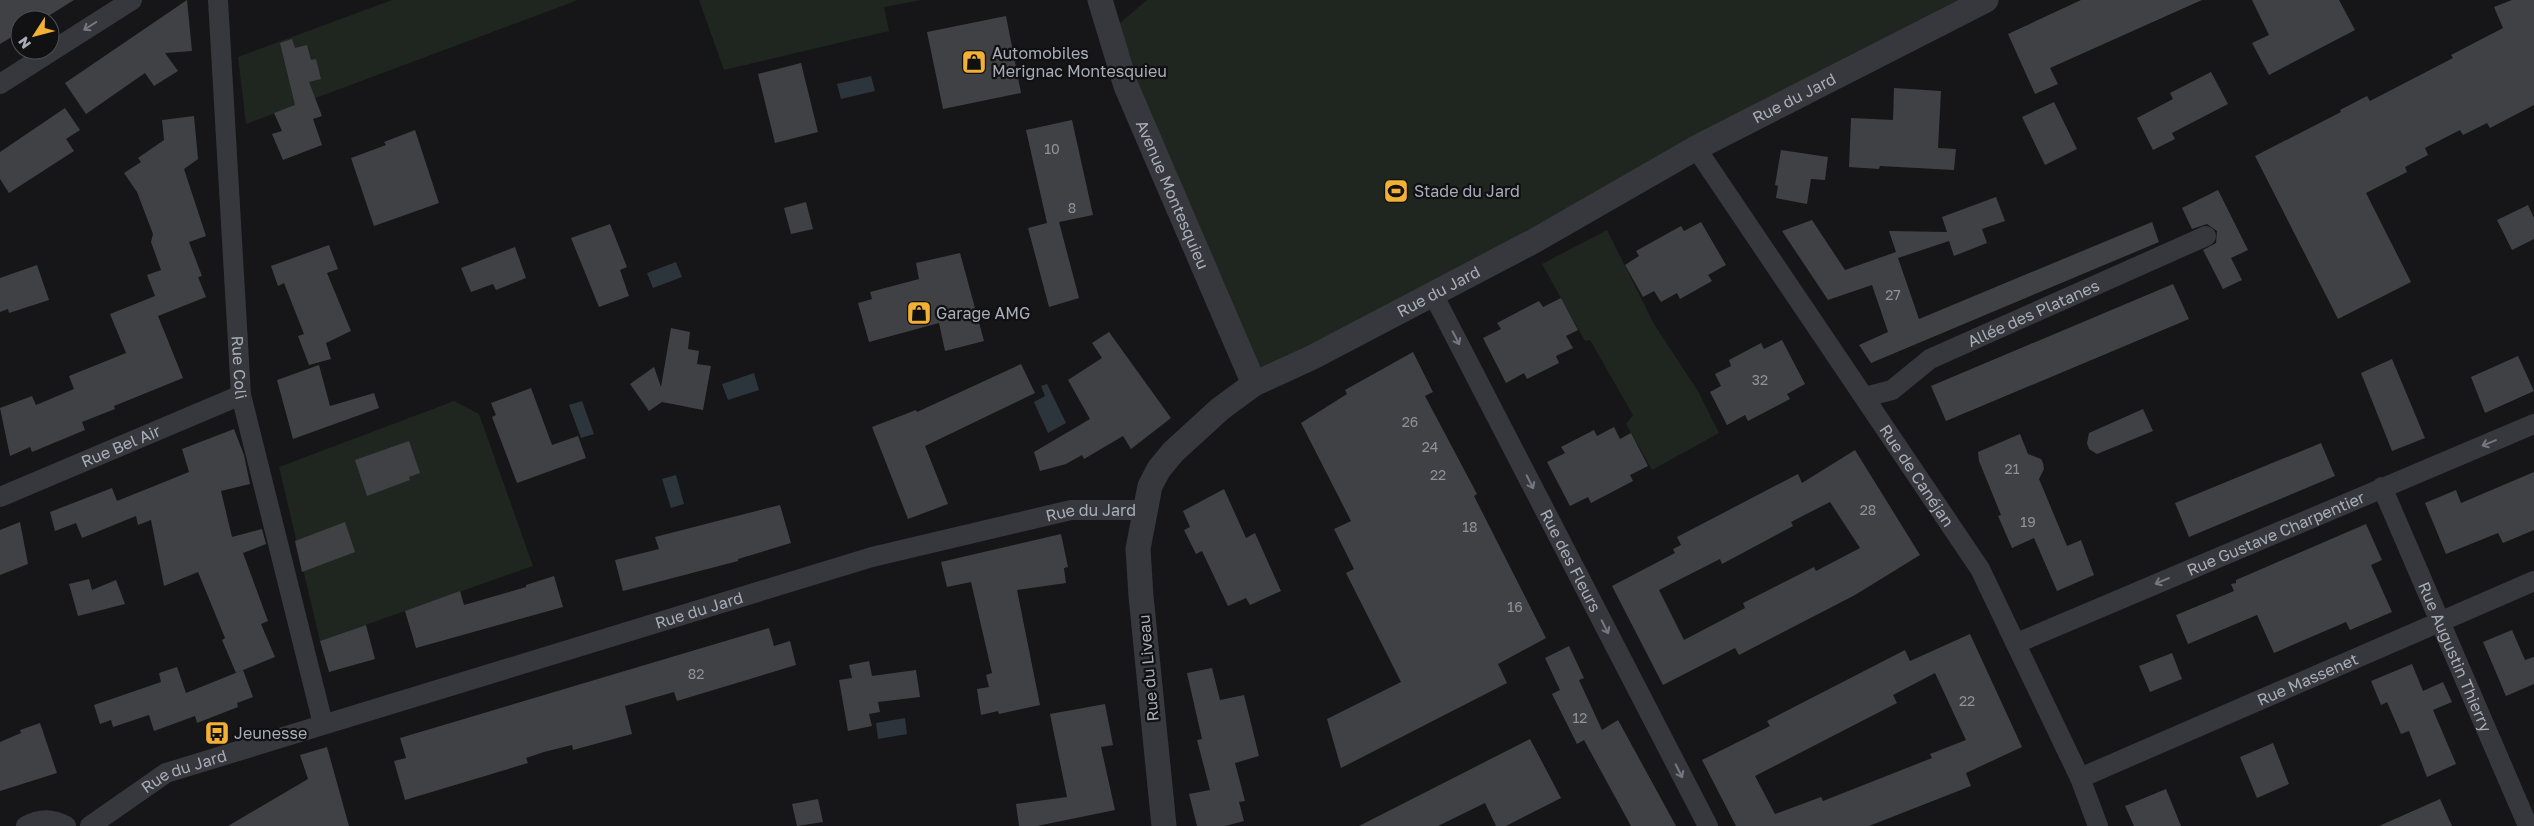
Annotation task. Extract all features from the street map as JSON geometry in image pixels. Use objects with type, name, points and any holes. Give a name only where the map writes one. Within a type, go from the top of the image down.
[{"type":"street","points":[[0,84],[132,0]]},
{"type":"street","name":"Rue Coli","points":[[218,0],[241,395],[323,724]]},
{"type":"street","name":"Avenue Montesquieu","points":[[1100,0],[1126,86],[1254,384]]},
{"type":"street","name":"Rue du Jard","points":[[90,826],[166,773],[872,557],[1071,510],[1146,510],[1150,486],[1159,469],[1173,452],[1220,409],[1254,384],[1313,357],[1534,242],[1696,148],[1986,0]]},
{"type":"street","name":"Rue de Canéjan","points":[[1696,148],[1980,569],[2080,778],[2098,826]]},
{"type":"street","name":"Allée des Platanes","points":[[1865,398],[1892,390],[1930,359],[2206,236]]},
{"type":"street","name":"Rue des Fleurs","points":[[1433,294],[1708,826]]},
{"type":"street","name":"Rue Bel Air","points":[[0,497],[241,395]]},
{"type":"street","name":"Rue Gustave Charpentier","points":[[2017,643],[2534,424]]},
{"type":"street","name":"Rue Augustin Thierry","points":[[2382,487],[2528,826]]},
{"type":"street","name":"Rue du Liveau","points":[[1146,510],[1138,549],[1138,566],[1164,826]]},
{"type":"street","name":"Rue Massenet","points":[[2080,778],[2534,581]]},
{"type":"street","points":[[26,826],[34,821],[46,819],[58,821],[66,826]]},
{"type":"shaded area","points":[[392,0],[578,0],[246,124],[238,57]]},
{"type":"shaded area","points":[[699,0],[922,0],[884,7],[889,31],[724,70]]},
{"type":"shaded area","name":"Stade du Jard","points":[[1147,0],[1986,0],[1254,384],[1108,33]]},
{"type":"shaded area","points":[[871,76],[875,91],[841,99],[837,84]]},
{"type":"shaded area","points":[[1607,230],[1654,324],[1699,393],[1719,433],[1652,470],[1626,424],[1633,415],[1590,340],[1585,341],[1542,264]]},
{"type":"shaded area","points":[[676,262],[682,277],[653,288],[647,273]]},
{"type":"shaded area","points":[[754,373],[759,390],[728,400],[722,384]]},
{"type":"shaded area","points":[[1047,384],[1066,423],[1048,433],[1034,402],[1045,396],[1041,386]]},
{"type":"shaded area","points":[[454,401],[479,414],[533,566],[320,641],[279,467]]},
{"type":"shaded area","points":[[582,401],[594,434],[581,438],[569,405]]},
{"type":"shaded area","points":[[676,475],[684,504],[671,508],[662,479]]},
{"type":"shaded area","points":[[905,718],[907,734],[878,739],[876,723]]},
{"type":"building","points":[[0,0],[74,0],[58,10],[10,10],[10,38],[0,44]]},
{"type":"building","points":[[187,0],[192,51],[165,53],[178,71],[154,86],[145,73],[86,114],[65,83]]},
{"type":"building","points":[[2081,0],[2202,0],[2050,68],[2058,84],[2035,94],[2008,34]]},
{"type":"building","points":[[2252,0],[2339,0],[2355,30],[2269,75],[2252,43],[2269,35]]},
{"type":"building","points":[[2512,0],[2534,0],[2534,105],[2490,128],[2487,123],[2463,135],[2460,130],[2425,148],[2428,155],[2405,167],[2407,172],[2366,193],[2411,282],[2338,319],[2255,156],[2341,112],[2340,110],[2367,96],[2370,101],[2453,58],[2451,55],[2503,28],[2494,7]]},
{"type":"building","name":"Automobiles Merignac Montesquieu","points":[[1006,16],[1021,93],[943,109],[927,32]]},
{"type":"building","points":[[292,39],[295,48],[307,45],[311,60],[316,59],[321,79],[309,82],[322,116],[313,119],[322,145],[283,160],[272,134],[282,131],[274,113],[295,105],[280,43]]},
{"type":"building","points":[[801,63],[818,132],[775,143],[758,74]]},
{"type":"building","points":[[2211,72],[2228,104],[2172,133],[2175,139],[2153,150],[2137,118],[2173,99],[2170,93]]},
{"type":"building","points":[[1894,88],[1941,91],[1938,148],[1956,149],[1954,170],[1880,166],[1879,169],[1849,167],[1851,118],[1893,120]]},
{"type":"building","points":[[2054,102],[2077,149],[2045,165],[2022,117]]},
{"type":"building","points":[[65,108],[80,130],[66,139],[74,151],[9,193],[0,179],[0,152]]},
{"type":"building","points":[[194,116],[198,159],[184,169],[206,236],[189,242],[202,276],[198,277],[206,297],[158,316],[183,378],[114,406],[115,409],[82,422],[85,430],[32,452],[30,447],[10,456],[0,408],[32,396],[36,405],[74,389],[69,376],[126,353],[110,314],[155,296],[147,275],[161,270],[151,242],[153,234],[137,192],[124,173],[141,162],[138,158],[164,140],[162,120]]},
{"type":"building","points":[[1072,120],[1093,215],[1059,222],[1079,298],[1049,307],[1028,228],[1047,223],[1026,130]]},
{"type":"building","points":[[415,130],[439,203],[374,226],[351,158],[386,145],[384,142]]},
{"type":"building","points":[[1781,150],[1828,157],[1825,180],[1811,179],[1807,204],[1776,198],[1778,186],[1775,185]]},
{"type":"building","points":[[2218,190],[2248,250],[2231,258],[2242,280],[2223,289],[2203,250],[2216,243],[2217,231],[2207,224],[2192,229],[2182,208]]},
{"type":"building","points":[[1996,197],[2005,221],[1982,229],[1987,243],[1954,256],[1949,241],[1898,258],[1919,319],[2152,222],[2159,242],[1871,363],[1859,345],[1888,332],[1872,285],[1828,300],[1782,231],[1812,220],[1845,270],[1896,252],[1889,231],[1947,232],[1942,217]]},
{"type":"building","points":[[806,202],[813,229],[791,234],[784,208]]},
{"type":"building","points":[[2528,205],[2534,218],[2534,239],[2512,250],[2497,220]]},
{"type":"building","points":[[1701,222],[1726,265],[1708,275],[1712,281],[1680,299],[1677,293],[1661,302],[1654,291],[1643,297],[1625,265],[1639,256],[1636,251],[1681,226],[1684,231]]},
{"type":"building","points":[[610,224],[627,267],[620,270],[629,296],[599,307],[571,238]]},
{"type":"building","points":[[329,245],[338,269],[327,273],[351,331],[326,343],[331,359],[309,365],[298,336],[304,334],[284,283],[278,286],[271,266]]},
{"type":"building","points":[[515,247],[526,278],[496,290],[493,284],[471,292],[461,268]]},
{"type":"building","name":"Garage AMG","points":[[960,253],[984,341],[945,351],[939,323],[869,342],[858,303],[872,299],[870,292],[919,279],[916,263]]},
{"type":"building","points":[[37,265],[49,300],[9,313],[8,309],[0,312],[0,278]]},
{"type":"building","points":[[2173,284],[2189,319],[1946,421],[1931,386]]},
{"type":"building","points":[[1561,298],[1578,330],[1566,336],[1573,348],[1556,356],[1559,363],[1527,379],[1524,373],[1506,383],[1483,338],[1501,329],[1497,323],[1539,301],[1543,307]]},
{"type":"building","points":[[671,328],[690,332],[688,349],[699,351],[697,364],[711,366],[703,410],[662,402],[649,411],[630,384],[654,367],[661,387]]},
{"type":"building","points":[[1109,332],[1171,418],[1131,449],[1123,436],[1084,459],[1082,455],[1066,464],[1040,471],[1034,452],[1090,419],[1068,380],[1102,358],[1092,343]]},
{"type":"building","points":[[1782,340],[1805,384],[1787,394],[1790,399],[1748,421],[1745,415],[1727,425],[1710,392],[1721,386],[1715,374],[1731,366],[1729,360],[1761,343],[1764,349]]},
{"type":"building","points":[[1413,352],[1433,392],[1425,396],[1477,494],[1474,496],[1546,638],[1498,664],[1507,683],[1341,768],[1327,719],[1401,682],[1346,573],[1354,569],[1334,529],[1351,521],[1301,423],[1347,394],[1345,390]]},
{"type":"building","points":[[2518,356],[2534,391],[2485,413],[2471,377]]},
{"type":"building","points":[[2392,359],[2425,438],[2392,451],[2361,373]]},
{"type":"building","points":[[1021,364],[1035,393],[925,446],[948,504],[908,519],[872,427],[916,410],[917,412]]},
{"type":"building","points":[[319,365],[330,406],[374,393],[379,408],[293,439],[277,380]]},
{"type":"building","points":[[531,388],[552,445],[578,436],[586,458],[517,483],[492,417],[496,415],[491,403]]},
{"type":"building","points":[[2143,409],[2153,431],[2097,454],[2089,449],[2087,443],[2089,433]]},
{"type":"building","points":[[1614,427],[1620,439],[1631,433],[1648,466],[1630,475],[1633,481],[1591,503],[1588,497],[1570,506],[1547,462],[1565,453],[1561,447],[1594,430],[1597,436]]},
{"type":"building","points":[[234,429],[244,455],[250,484],[221,491],[232,537],[262,529],[266,544],[243,553],[268,621],[261,624],[275,657],[236,673],[222,640],[225,638],[198,572],[164,586],[151,520],[138,525],[136,516],[82,538],[76,523],[55,531],[50,512],[112,488],[117,501],[189,472],[182,449]]},
{"type":"building","points":[[2020,434],[2028,454],[2041,459],[2043,463],[2044,469],[2039,479],[2067,546],[2081,540],[2094,575],[2057,591],[2034,538],[2012,548],[1998,516],[2001,515],[1979,461],[1978,452]]},
{"type":"building","points":[[409,441],[420,473],[409,477],[410,480],[367,496],[355,460]]},
{"type":"building","points":[[2321,443],[2335,476],[2189,537],[2175,503]]},
{"type":"building","points":[[1855,450],[1920,555],[1855,595],[1739,655],[1735,648],[1663,685],[1612,586],[1675,553],[1673,549],[1681,545],[1677,537],[1798,474],[1802,483]],"holes":[[[1830,502],[1860,548],[1816,571],[1814,567],[1743,603],[1745,608],[1684,640],[1659,590],[1720,559],[1722,564],[1793,526],[1791,522]]]},
{"type":"building","points":[[2534,472],[2534,530],[2503,543],[2498,533],[2446,554],[2425,503],[2456,490],[2461,503]]},
{"type":"building","points":[[1224,489],[1246,538],[1255,533],[1281,591],[1250,605],[1246,598],[1228,606],[1202,551],[1196,554],[1184,530],[1190,527],[1183,511]]},
{"type":"building","points":[[780,505],[791,543],[738,559],[738,561],[623,591],[615,560],[659,549],[655,537]]},
{"type":"building","points":[[20,522],[28,564],[0,575],[0,530]]},
{"type":"building","points":[[345,522],[355,552],[302,572],[295,541]]},
{"type":"building","points":[[2366,524],[2382,560],[2371,565],[2392,612],[2350,630],[2346,622],[2274,653],[2257,615],[2188,644],[2176,615],[2234,591],[2231,584],[2236,583],[2236,580]]},
{"type":"building","points":[[1061,534],[1068,567],[1064,568],[1066,583],[1017,590],[1040,705],[999,714],[998,711],[981,715],[977,689],[989,687],[986,675],[992,673],[971,582],[947,587],[941,562]]},
{"type":"building","points":[[554,576],[563,607],[416,648],[405,611],[460,591],[464,605],[526,587],[526,585]]},
{"type":"building","points":[[89,579],[92,590],[116,580],[125,604],[78,616],[69,584]]},
{"type":"building","points":[[366,625],[375,659],[329,672],[320,641]]},
{"type":"building","points":[[769,628],[774,646],[790,641],[796,665],[677,701],[674,692],[625,706],[632,734],[573,750],[572,745],[544,752],[526,758],[528,763],[405,800],[394,761],[406,758],[400,738]]},
{"type":"building","points":[[2512,630],[2525,660],[2534,657],[2534,684],[2506,696],[2483,642]]},
{"type":"building","points":[[1970,634],[2022,747],[1966,773],[1971,786],[1869,826],[1736,826],[1702,760],[1770,726],[1767,721],[1905,650],[1910,661]],"holes":[[[1935,673],[1966,740],[1930,754],[1932,758],[1823,801],[1821,797],[1775,814],[1755,776],[1897,703],[1893,695]]]},
{"type":"building","points":[[1569,646],[1584,678],[1579,680],[1602,730],[1618,720],[1676,826],[1631,826],[1584,740],[1577,744],[1552,694],[1560,690],[1545,658]]},
{"type":"building","points":[[2172,653],[2182,679],[2150,692],[2139,666]]},
{"type":"building","points":[[869,661],[872,676],[916,670],[920,697],[878,702],[880,712],[869,714],[872,726],[848,731],[839,680],[852,678],[849,665]]},
{"type":"building","points":[[2412,664],[2423,691],[2443,682],[2452,702],[2433,710],[2456,764],[2427,777],[2409,731],[2401,734],[2387,702],[2381,705],[2371,681]]},
{"type":"building","points":[[177,667],[186,693],[243,670],[253,697],[237,703],[238,707],[197,723],[195,716],[154,731],[149,715],[113,727],[111,720],[100,724],[94,705],[161,682],[159,673]]},
{"type":"building","points":[[1212,668],[1220,700],[1244,695],[1259,756],[1235,763],[1245,801],[1239,802],[1244,821],[1225,826],[1197,826],[1189,794],[1210,790],[1197,740],[1202,739],[1187,673]]},
{"type":"building","points":[[1105,704],[1113,745],[1101,747],[1115,810],[1037,826],[1019,826],[1016,804],[1067,797],[1050,714]]},
{"type":"building","points":[[40,723],[57,773],[0,791],[0,742],[21,733],[20,730]]},
{"type":"building","points":[[1530,739],[1561,798],[1506,826],[1496,826],[1485,803],[1438,826],[1359,826]]},
{"type":"building","points":[[2273,743],[2289,784],[2257,798],[2240,757]]},
{"type":"building","points":[[327,747],[349,826],[228,826],[308,779],[300,755]]},
{"type":"building","points":[[2166,789],[2181,826],[2134,826],[2125,806]]},
{"type":"building","points":[[818,799],[823,822],[797,826],[792,804]]},
{"type":"building","points":[[2440,799],[2452,826],[2379,826]]},
{"type":"place","name":"Automobiles Merignac Montesquieu","points":[[974,62]]},
{"type":"place","name":"Stade du Jard","points":[[1396,191]]},
{"type":"place","name":"Garage AMG","points":[[919,313]]},
{"type":"place","name":"Jeunesse","points":[[217,733]]}]
